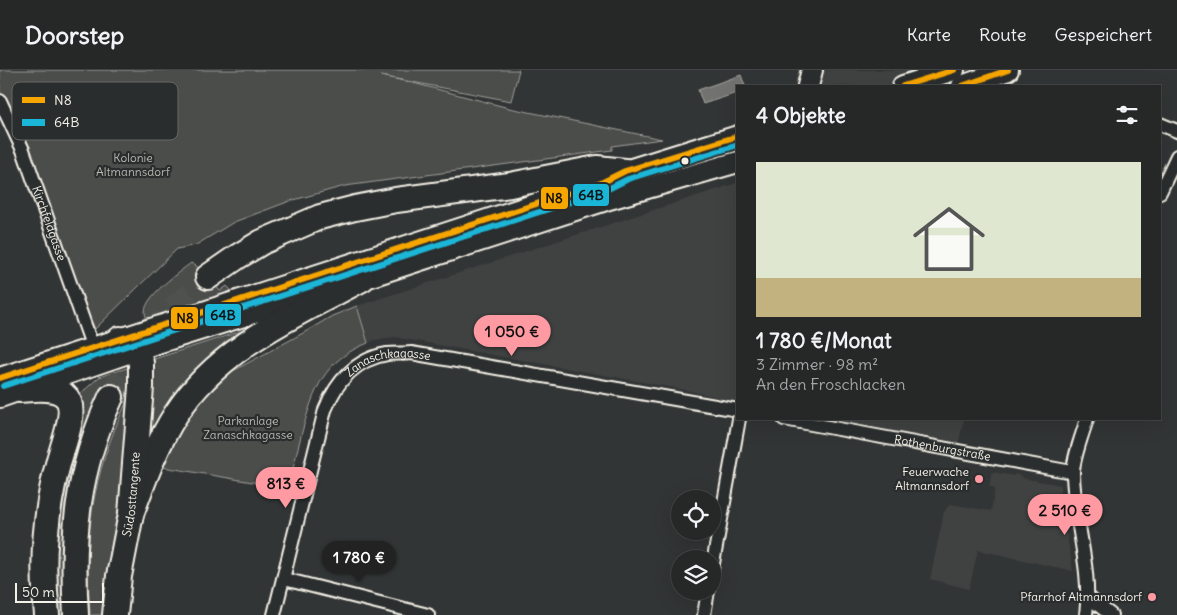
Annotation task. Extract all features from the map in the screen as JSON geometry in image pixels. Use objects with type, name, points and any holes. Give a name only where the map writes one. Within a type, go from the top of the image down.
[{"type":"highway","points":[[208,277],[237,256],[262,242],[320,217],[355,208],[396,200],[510,185],[597,168],[625,171]]},
{"type":"highway","points":[[131,514],[152,458],[166,431],[183,405],[212,371],[263,332],[362,279]]},
{"type":"highway","name":"Südosttangente","points":[[115,615],[119,576],[131,514],[140,420],[132,354]]},
{"type":"highway","points":[[7,388],[52,389],[59,391],[67,398],[71,407],[69,422],[51,490],[47,518],[44,570],[47,615]]},
{"type":"highway","points":[[76,615],[74,556],[78,506],[85,469],[94,438],[111,397]]},
{"type":"main road","points":[[808,85],[812,70]]},
{"type":"main road","points":[[906,85],[954,70]]},
{"type":"main road","points":[[965,85],[1008,70]]},
{"type":"main road","points":[[7,388],[93,348],[132,354],[592,186],[625,171],[736,137]]},
{"type":"main road","points":[[7,388],[132,354],[606,200],[736,163]]},
{"type":"street","name":"Kirchfeldgasse","points":[[0,101],[12,127]]},
{"type":"street","points":[[1161,124],[1177,131]]},
{"type":"street","name":"Kirchfeldgasse","points":[[18,140],[93,348]]},
{"type":"street","points":[[1161,190],[1177,156]]},
{"type":"street","name":"Zanaschkagasse","points":[[274,615],[325,410],[332,394],[342,380],[354,368],[369,360],[387,354],[411,353],[736,410]]},
{"type":"street","points":[[716,550],[740,420]]},
{"type":"street","name":"Rothenburgstraße","points":[[790,420],[1072,472]]},
{"type":"street","points":[[1086,615],[1088,597],[1072,472],[1087,420]]},
{"type":"street","points":[[284,579],[428,615]]},
{"type":"street","points":[[1088,597],[1111,615]]},
{"type":"street","points":[[704,615],[706,600]]},
{"type":"shaded area","points":[[798,70],[969,70],[923,85],[794,85]]},
{"type":"shaded area","points":[[741,75],[745,85],[736,85],[736,93],[703,104],[698,90]]},
{"type":"shaded area","points":[[736,183],[736,402],[686,390],[394,337],[368,343],[357,306]]},
{"type":"shaded area","points":[[825,420],[964,420],[958,445]]},
{"type":"shaded area","points":[[992,472],[1014,476],[1014,474],[1022,476],[1022,478],[1061,485],[1053,526],[1066,530],[1073,571],[978,550],[969,589],[930,579],[944,512],[950,504],[991,511],[995,488],[989,486]]},
{"type":"green space","name":"Kolonie Altmannsdorf","points":[[0,70],[519,70],[511,101],[381,76],[509,108],[662,139],[612,146],[612,150],[345,186],[290,201],[234,222],[196,245],[177,249],[95,329],[75,286],[18,140],[178,140],[178,82],[12,82],[12,125],[0,94]]},
{"type":"green space","points":[[191,263],[201,269],[220,291],[227,286],[231,290],[224,299],[148,323],[145,312],[150,299],[163,285]]},
{"type":"green space","name":"Parkanlage Zanaschkagasse","points":[[357,306],[368,343],[341,358],[323,378],[306,417],[288,488],[163,467],[182,428],[205,397],[233,371],[332,316]]},
{"type":"green space","points":[[251,328],[153,436],[149,434],[151,360]]},
{"type":"green space","points":[[133,366],[121,495],[110,553],[103,615],[84,615],[90,613],[88,556],[90,530],[93,505],[105,456],[126,403],[102,392],[67,615],[54,615],[50,573],[77,397],[99,377]]},
{"type":"tunnel","points":[[111,397],[136,353],[152,332],[208,277]]},
{"type":"transit line","name":"N8","points":[[906,85],[954,70]]},
{"type":"transit line","name":"N8","points":[[965,85],[1008,70]]},
{"type":"transit line","name":"N8","points":[[0,378],[601,183],[625,171],[736,137]]},
{"type":"transit line","name":"64B","points":[[3,386],[604,191],[628,179],[736,146]]},
{"type":"place","name":"Feuerwache Altmannsdorf","points":[[979,479]]},
{"type":"place","name":"Pfarrhof Altmannsdorf","points":[[1152,597]]}]
